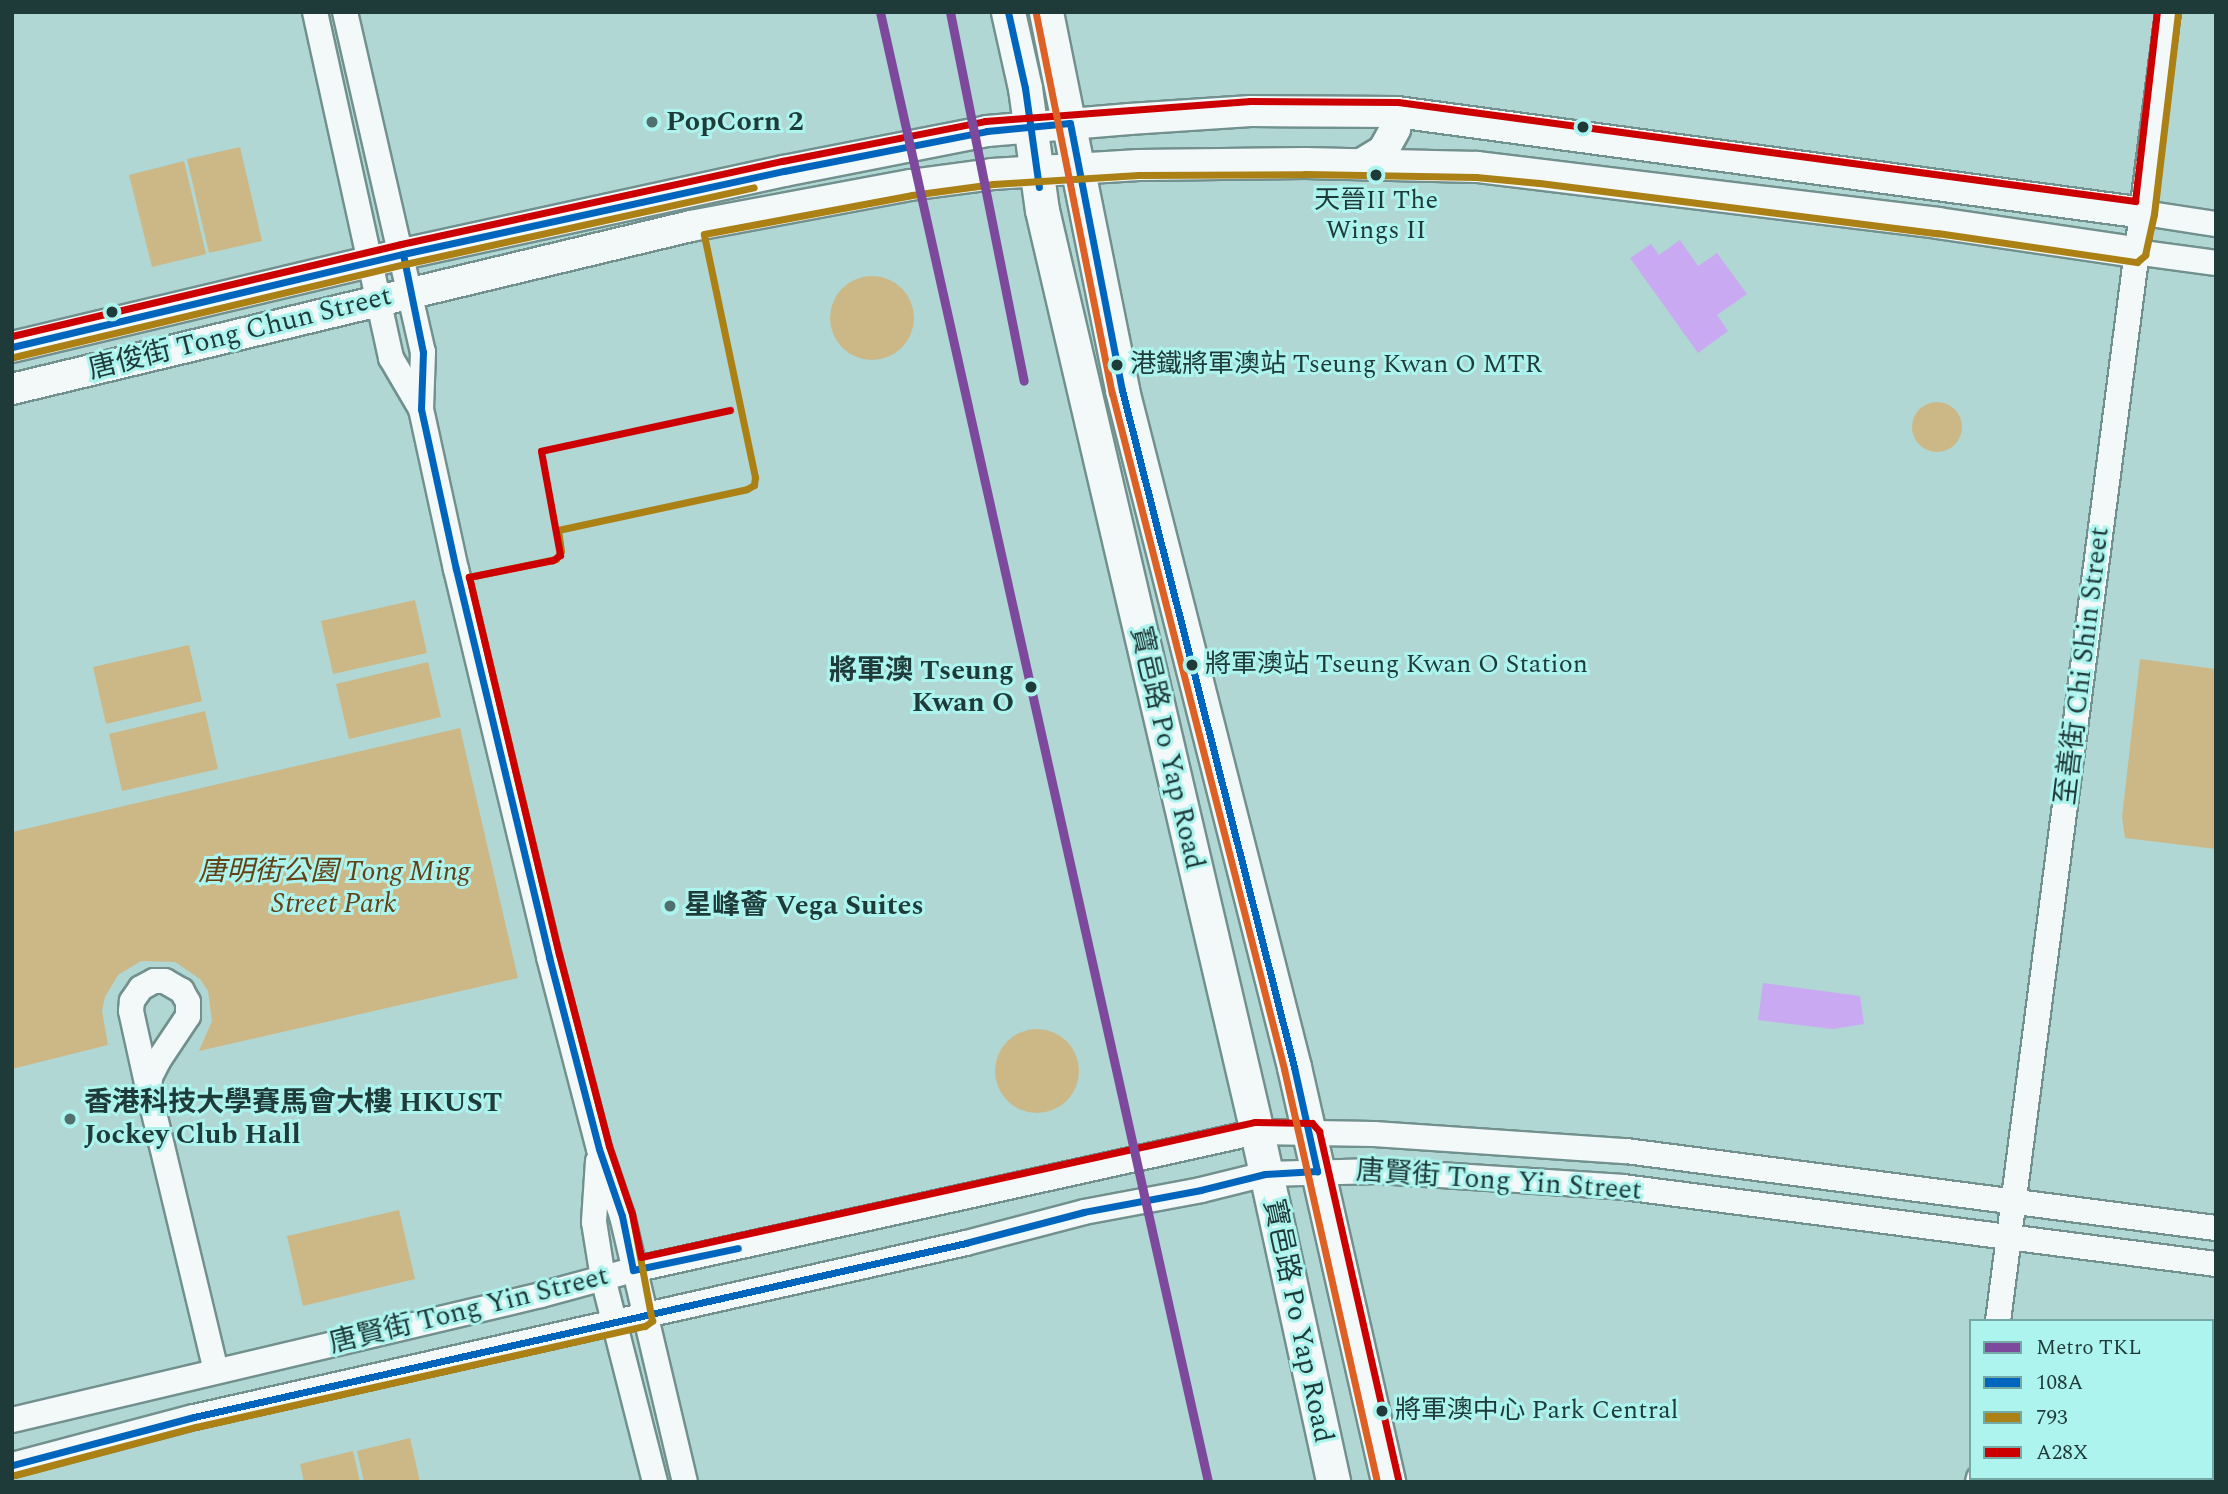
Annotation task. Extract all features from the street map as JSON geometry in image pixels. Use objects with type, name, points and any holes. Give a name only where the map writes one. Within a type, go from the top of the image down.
[{"type":"main road","name":"寶邑路 Po Yap Road","points":[[1008,12],[1031,127],[1042,210],[1257,1132],[1333,1482]]},
{"type":"main road","name":"寶邑路 Po Yap Road","points":[[1046,12],[1080,169],[1087,224],[1122,390],[1309,1133],[1388,1482]]},
{"type":"street","points":[[315,12],[325,69],[372,263],[391,358],[421,409]]},
{"type":"street","points":[[345,12],[424,352],[421,409],[546,943],[599,1149],[622,1216],[643,1316],[685,1482]]},
{"type":"street","name":"至善街 Chi Shin Street","points":[[1998,1319],[2168,12]]},
{"type":"street","name":"唐俊街 Tong Chun Street","points":[[12,347],[403,254],[783,171],[987,131],[1251,111],[1397,112],[2216,224]]},
{"type":"street","points":[[1361,164],[1383,150],[1395,129],[1397,112]]},
{"type":"street","name":"唐俊街 Tong Chun Street","points":[[12,389],[411,291],[691,226],[910,185],[1036,171],[1139,164],[1477,167],[1540,173],[2216,263]]},
{"type":"street","points":[[149,1092],[216,1371]]},
{"type":"street","name":"唐賢街 Tong Yin Street","points":[[12,1420],[633,1270],[1257,1132],[1626,1152],[2216,1228]]},
{"type":"street","points":[[599,1149],[594,1222],[603,1278],[612,1322],[655,1482]]},
{"type":"street","name":"唐賢街 Tong Yin Street","points":[[12,1465],[194,1417],[966,1243],[1084,1212],[1265,1174],[1378,1171],[1622,1187],[2216,1264]]},
{"type":"green space","points":[[240,147],[262,241],[209,253],[187,159]]},
{"type":"green space","points":[[184,161],[206,254],[152,267],[129,175]]},
{"type":"green space","points":[[864,276],[880,276],[896,283],[907,294],[914,310],[911,334],[902,348],[880,360],[864,360],[848,353],[837,342],[830,326],[830,310],[837,294],[848,283]]},
{"type":"green space","points":[[1937,402],[1954,410],[1962,427],[1954,444],[1937,452],[1920,444],[1912,427],[1920,410]]},
{"type":"green space","points":[[415,600],[427,653],[333,674],[321,621]]},
{"type":"green space","points":[[189,645],[202,701],[106,724],[93,667]]},
{"type":"green space","points":[[2140,659],[2216,669],[2216,849],[2125,838],[2122,817]]},
{"type":"green space","points":[[428,662],[441,717],[349,739],[336,684]]},
{"type":"green space","points":[[205,711],[218,769],[122,791],[109,734]]},
{"type":"green space","name":"唐明街公園 Tong Ming Street Park","points":[[460,728],[518,978],[199,1051],[212,1021],[208,991],[200,979],[175,962],[141,961],[118,975],[105,997],[102,1011],[108,1045],[12,1069],[12,832]]},
{"type":"green space","points":[[1029,1029],[1045,1029],[1061,1036],[1072,1047],[1079,1063],[1076,1087],[1067,1101],[1045,1113],[1029,1113],[1013,1106],[1002,1095],[995,1079],[995,1063],[1002,1047],[1013,1036]]},
{"type":"green space","points":[[399,1210],[415,1279],[303,1306],[287,1236]]},
{"type":"green space","points":[[410,1438],[420,1482],[364,1482],[357,1451]]},
{"type":"green space","points":[[353,1451],[360,1482],[304,1482],[300,1464]]},
{"type":"shaded area","points":[[1680,240],[1698,266],[1717,253],[1747,294],[1717,315],[1728,331],[1698,353],[1630,258],[1651,244],[1659,255]]},
{"type":"shaded area","points":[[1763,983],[1860,996],[1864,1024],[1833,1029],[1758,1020]]},
{"type":"metro line","name":"TKL","points":[[880,12],[1208,1482]]},
{"type":"metro line","name":"TKL","points":[[950,12],[1024,381]]},
{"type":"transit line","name":"108A","points":[[1008,12],[1025,88],[1039,187]]},
{"type":"transit line","name":"A28X","points":[[12,336],[401,244],[782,161],[985,121],[1250,101],[1398,102],[2135,201],[2157,12]]},
{"type":"transit line","name":"793","points":[[15,1475],[196,1427],[645,1326],[652,1321],[632,1214],[609,1146],[559,954],[469,577],[556,559],[561,551],[558,530],[747,489],[754,485],[755,477],[704,234],[912,195],[993,184],[1139,175],[1476,177],[1937,233],[2137,262],[2145,255],[2154,214],[2178,13]]},
{"type":"transit line","points":[[1036,14],[1112,393],[1284,1069],[1377,1482]]},
{"type":"transit line","name":"108A","points":[[12,347],[403,254],[784,171],[987,131],[1070,123],[1122,390],[1294,1067],[1317,1171],[1265,1174],[1201,1190],[1084,1212],[966,1243],[194,1417],[12,1465]]},
{"type":"transit line","name":"793","points":[[14,357],[405,264],[754,187]]},
{"type":"transit line","name":"108A","points":[[403,254],[423,352],[421,409],[456,569],[549,957],[599,1149],[622,1216],[633,1270],[738,1248]]},
{"type":"transit line","name":"A28X","points":[[730,410],[541,451],[560,555],[553,560],[469,577],[559,954],[609,1146],[632,1214],[641,1257],[1255,1122],[1312,1123],[1319,1131],[1398,1480]]},
{"type":"place","name":"PopCorn 2","points":[[652,122]]},
{"type":"place","name":"天晉II The Wings II","points":[[1376,175]]},
{"type":"place","name":"港鐵將軍澳站 Tseung Kwan O MTR","points":[[1117,365]]},
{"type":"place","name":"將軍澳站 Tseung Kwan O Station","points":[[1192,665]]},
{"type":"place","name":"將軍澳 Tseung Kwan O","points":[[1031,687]]},
{"type":"place","name":"星峰薈 Vega Suites","points":[[670,906]]},
{"type":"place","name":"香港科技大學賽馬會大樓 HKUST Jockey Club Hall","points":[[70,1119]]},
{"type":"place","name":"將軍澳中心 Park Central","points":[[1382,1411]]}]
